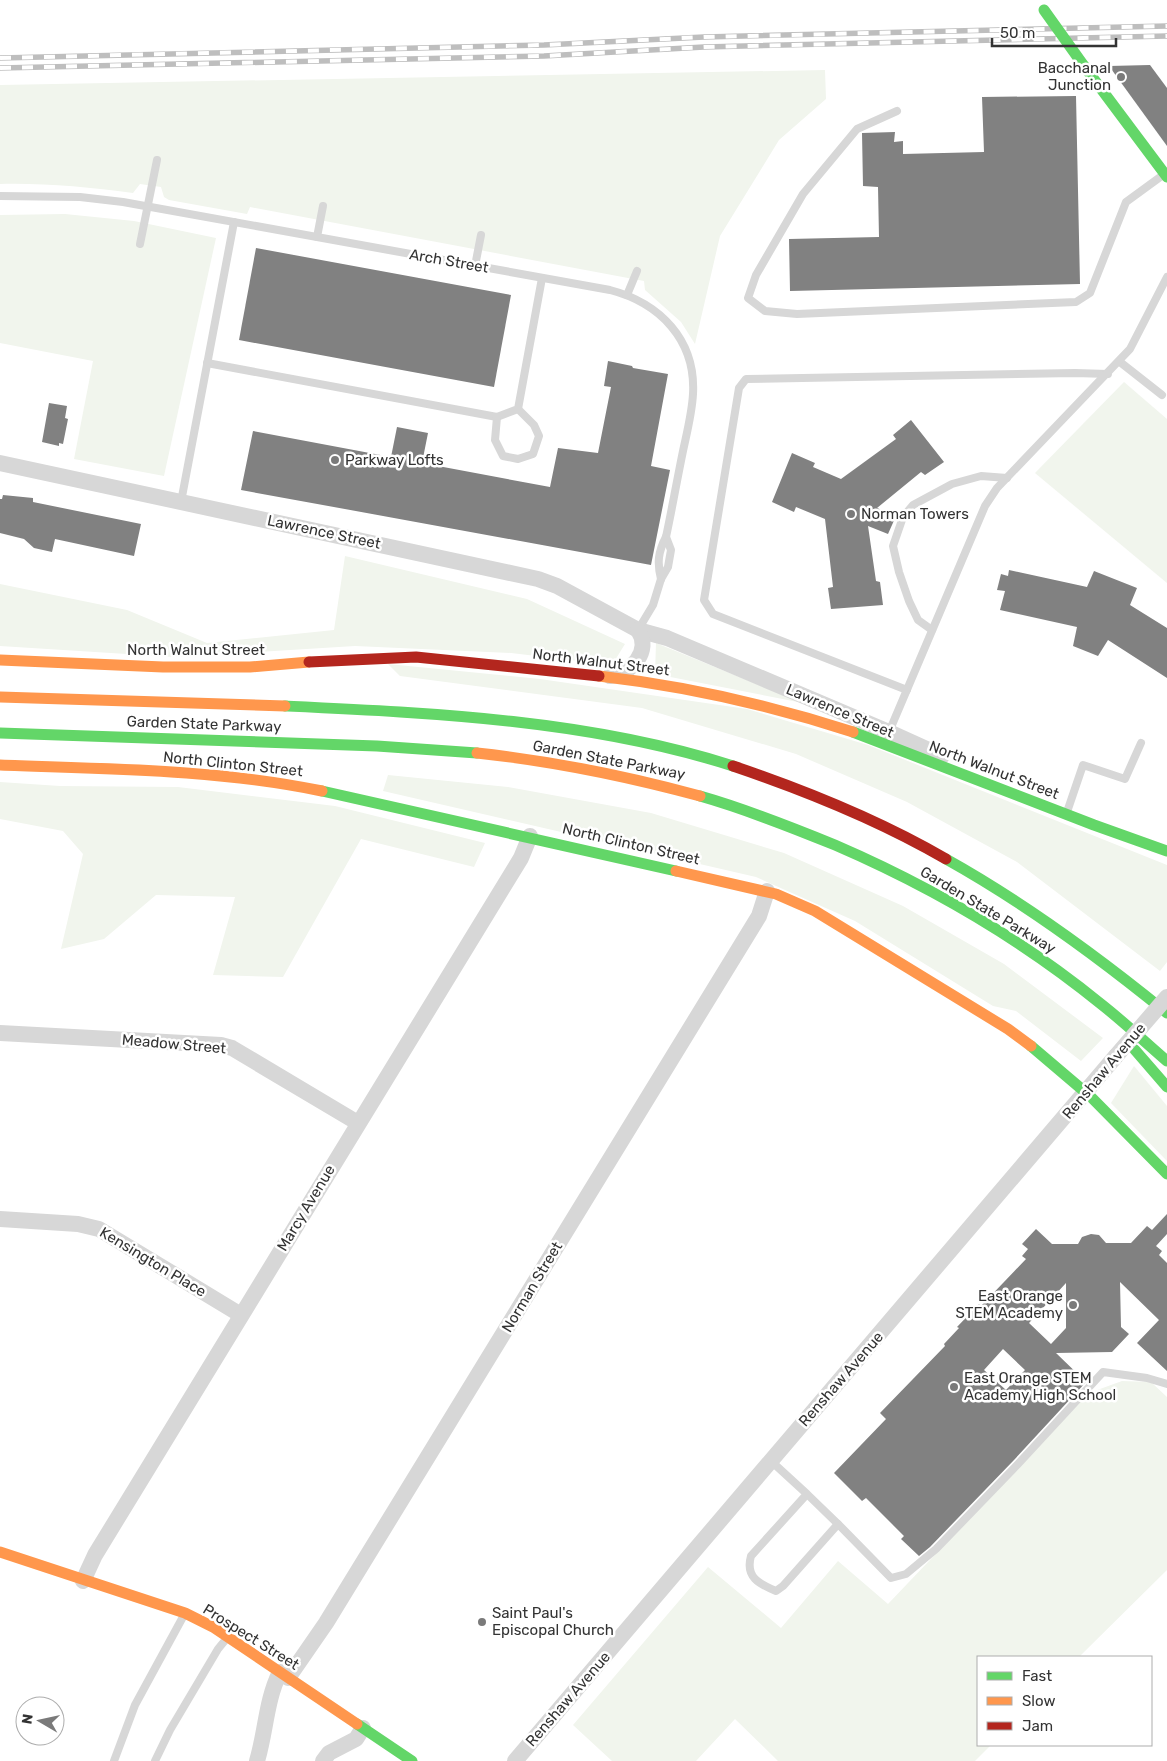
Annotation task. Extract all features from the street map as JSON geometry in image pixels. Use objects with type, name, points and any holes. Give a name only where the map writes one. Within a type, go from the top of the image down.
[{"type":"main road","points":[[1042,5],[1084,66],[1166,174]]},
{"type":"main road","name":"North Walnut Street","points":[[2,660],[163,667],[250,667],[339,660],[416,657],[608,676],[694,690],[782,709],[854,732],[1167,851]]},
{"type":"main road","name":"Garden State Parkway","points":[[0,697],[381,711],[498,720],[555,726],[671,749],[708,759],[836,804],[942,856],[992,885],[1059,928],[1167,1012]]},
{"type":"main road","name":"Garden State Parkway","points":[[0,733],[351,744],[482,754],[541,760],[592,769],[679,789],[799,830],[907,878],[991,925],[1039,957],[1082,988],[1167,1061]]},
{"type":"main road","name":"North Clinton Street","points":[[0,765],[189,772],[279,782],[530,836],[767,891],[815,911],[1008,1029],[1037,1050],[1087,1092],[1167,1174]]},
{"type":"main road","points":[[1082,988],[1167,1087]]},
{"type":"main road","name":"Prospect Street","points":[[0,1552],[185,1613],[228,1636],[412,1761]]},
{"type":"street","name":"Lawrence Street","points":[[0,463],[538,579],[557,586],[638,630],[667,638],[889,732],[1039,803]]},
{"type":"street","points":[[608,676],[625,672],[636,664],[643,645],[638,630]]},
{"type":"street","name":"Marcy Avenue","points":[[84,1580],[95,1555],[522,858],[530,836]]},
{"type":"street","name":"Norman Street","points":[[257,1761],[273,1687],[326,1623],[759,916],[767,891]]},
{"type":"street","name":"Renshaw Avenue","points":[[515,1761],[1167,997]]},
{"type":"street","name":"Meadow Street","points":[[0,1033],[211,1045],[232,1048],[358,1123]]},
{"type":"street","name":"Kensington Place","points":[[0,1219],[78,1224],[99,1229],[241,1315]]},
{"type":"street","points":[[322,1761],[329,1753],[356,1738],[363,1728]]},
{"type":"lane","points":[[897,111],[857,129],[803,194],[756,275],[748,298],[765,311],[797,314],[1076,302],[1090,293],[1126,202],[1166,174]]},
{"type":"lane","points":[[140,244],[158,160]]},
{"type":"lane","name":"Arch Street","points":[[0,196],[80,197],[148,206],[610,290],[627,295],[648,306],[668,322],[680,339],[691,370],[693,382],[692,405],[666,538],[660,548],[657,565],[661,580],[653,605],[638,630]]},
{"type":"lane","points":[[317,237],[323,206]]},
{"type":"lane","points":[[181,502],[234,222]]},
{"type":"lane","points":[[475,266],[481,235]]},
{"type":"lane","points":[[627,295],[637,271]]},
{"type":"lane","points":[[889,732],[985,506],[997,488],[1120,362],[1130,349],[1167,277]]},
{"type":"lane","points":[[518,409],[542,278]]},
{"type":"lane","points":[[1120,362],[1162,394]]},
{"type":"lane","points":[[207,364],[497,417],[518,409]]},
{"type":"lane","points":[[907,690],[713,614],[704,600],[738,388],[746,379],[1108,374]]},
{"type":"lane","points":[[497,417],[495,440],[503,456],[518,459],[533,454],[539,436],[534,425],[518,409]]},
{"type":"lane","points":[[932,630],[918,620],[899,572],[893,546],[903,517],[913,505],[952,484],[982,476],[1007,478]]},
{"type":"lane","points":[[1066,814],[1083,765],[1125,779],[1141,743]]},
{"type":"lane","points":[[771,1461],[808,1494],[891,1578],[906,1574],[943,1542],[1103,1372],[1147,1378],[1167,1384]]},
{"type":"lane","points":[[808,1494],[751,1556],[748,1566],[752,1576],[763,1586],[776,1591],[783,1586],[838,1524]]},
{"type":"lane","points":[[114,1761],[135,1705],[185,1613]]},
{"type":"lane","points":[[155,1761],[174,1722],[218,1649],[228,1636]]},
{"type":"shaded area","points":[[825,70],[826,99],[779,140],[720,236],[695,344],[681,322],[645,290],[644,281],[250,207],[247,214],[169,200],[164,197],[161,187],[140,184],[133,193],[66,186],[0,184],[0,85]]},
{"type":"shaded area","points":[[65,214],[134,221],[216,238],[164,476],[74,459],[93,361],[0,343],[0,215]]},
{"type":"shaded area","points":[[1124,382],[1167,419],[1167,583],[1035,473]]},
{"type":"shaded area","points":[[345,556],[527,599],[625,644],[612,665],[511,653],[355,646],[174,657],[0,646],[0,584],[127,610],[207,643],[334,630]]},
{"type":"shaded area","points":[[656,643],[803,703],[655,674]]},
{"type":"shaded area","points":[[388,664],[540,679],[747,709],[868,745],[1167,865],[1167,962],[1160,971],[1017,862],[907,802],[796,754],[642,708],[400,676]]},
{"type":"shaded area","points":[[388,775],[508,787],[651,813],[784,853],[903,906],[1004,964],[1103,1038],[1081,1061],[1016,1011],[993,1006],[855,921],[756,877],[383,791]]},
{"type":"shaded area","points":[[0,782],[60,786],[178,787],[335,806],[485,843],[474,867],[361,839],[283,977],[213,975],[235,897],[156,895],[104,939],[61,949],[83,854],[63,831],[0,819]]},
{"type":"shaded area","points":[[1134,1066],[1167,1106],[1167,1161],[1111,1103]]},
{"type":"shaded area","points":[[1122,1381],[1151,1382],[1167,1397],[1167,1570],[1080,1656],[977,1656],[977,1746],[990,1746],[975,1761],[778,1761],[735,1719],[696,1761],[612,1761],[573,1725],[708,1567],[781,1628],[838,1561],[888,1604],[1089,1393]]},
{"type":"building","points":[[1150,65],[1167,88],[1167,146],[1109,66]]},
{"type":"building","points":[[1076,96],[1080,284],[790,291],[789,239],[879,237],[878,187],[863,186],[862,133],[895,132],[894,142],[903,141],[903,154],[984,152],[982,97]]},
{"type":"building","points":[[256,248],[511,295],[494,387],[239,340]]},
{"type":"building","name":"Parkway Lofts","points":[[608,361],[632,366],[633,368],[668,374],[651,466],[670,470],[651,565],[241,490],[253,431],[391,457],[397,427],[428,433],[422,463],[550,487],[558,448],[598,453],[611,387],[604,386]]},
{"type":"building","points":[[49,403],[67,406],[65,418],[68,419],[63,444],[59,443],[59,446],[42,442]]},
{"type":"building","name":"Norman Towers","points":[[911,420],[944,462],[925,475],[921,472],[877,508],[896,516],[888,534],[868,526],[876,581],[880,582],[883,605],[831,609],[828,588],[833,587],[825,519],[796,507],[794,512],[772,502],[792,453],[815,463],[813,467],[841,479],[896,439],[893,435]]},
{"type":"building","points":[[3,495],[33,498],[33,502],[141,524],[134,556],[55,539],[52,552],[34,548],[24,539],[0,533],[0,499],[2,499]]},
{"type":"building","points":[[1009,570],[1087,587],[1094,571],[1137,588],[1130,605],[1167,628],[1167,678],[1108,640],[1098,656],[1073,646],[1077,627],[1000,610],[1005,591],[997,590],[1001,574],[1008,576]]},
{"type":"building","name":"East Orange STEM Academy High School","points":[[1167,1214],[1167,1234],[1156,1246],[1162,1251],[1159,1255],[1167,1263],[1167,1371],[1137,1343],[1159,1320],[1120,1282],[1121,1327],[1129,1334],[1112,1352],[1056,1353],[1086,1382],[1014,1460],[919,1556],[901,1539],[904,1536],[866,1498],[862,1501],[834,1473],[886,1419],[880,1413],[945,1346],[944,1344],[959,1328],[957,1327],[979,1304],[981,1306],[1026,1259],[1022,1256],[1028,1249],[1022,1244],[1036,1229],[1052,1244],[1078,1244],[1082,1237],[1091,1234],[1099,1235],[1106,1243],[1131,1243],[1147,1226],[1152,1230]],"holes":[[[1066,1283],[1066,1328],[1051,1344],[1029,1323]],[[1003,1349],[1025,1370],[1006,1390],[984,1370]]]},
{"type":"railway","points":[[0,58],[544,45],[704,37],[1167,26]]},
{"type":"railway","points":[[0,68],[544,56],[704,47],[1167,36]]},
{"type":"traffic: fast","points":[[1044,10],[1084,66]]},
{"type":"traffic: fast","points":[[1084,66],[1167,177]]},
{"type":"traffic: fast","points":[[285,706],[512,721],[624,738],[733,766]]},
{"type":"traffic: fast","points":[[853,732],[1094,825],[1167,851]]},
{"type":"traffic: fast","points":[[0,733],[377,746],[477,753]]},
{"type":"traffic: fast","points":[[322,791],[676,871]]},
{"type":"traffic: fast","points":[[700,796],[751,812],[835,845],[940,896],[1007,936],[1070,980],[1118,1018],[1167,1061]]},
{"type":"traffic: fast","points":[[946,859],[1060,931],[1167,1013]]},
{"type":"traffic: fast","points":[[1031,1046],[1091,1097],[1167,1174]]},
{"type":"traffic: fast","points":[[1135,1050],[1167,1087]]},
{"type":"traffic: fast","points":[[357,1724],[412,1761]]},
{"type":"traffic: slow","points":[[0,660],[163,667],[250,667],[309,662]]},
{"type":"traffic: slow","points":[[599,676],[663,685],[759,705],[853,732]]},
{"type":"traffic: slow","points":[[0,697],[285,706]]},
{"type":"traffic: slow","points":[[477,753],[534,760],[589,770],[700,796]]},
{"type":"traffic: slow","points":[[0,765],[202,774],[242,778],[322,791]]},
{"type":"traffic: slow","points":[[676,871],[776,894],[815,911],[1008,1029],[1031,1046]]},
{"type":"traffic: slow","points":[[0,1552],[185,1613],[213,1627],[357,1724]]},
{"type":"traffic: jam","points":[[309,662],[416,657],[599,676]]},
{"type":"traffic: jam","points":[[733,766],[842,807],[946,859]]},
{"type":"place","name":"Bacchanal Junction","points":[[1121,77]]},
{"type":"place","name":"Parkway Lofts","points":[[335,460]]},
{"type":"place","name":"Norman Towers","points":[[851,514]]},
{"type":"place","name":"East Orange STEM Academy","points":[[1073,1305]]},
{"type":"place","name":"East Orange STEM Academy High School","points":[[954,1387]]},
{"type":"place","name":"Saint Paul's Episcopal Church","points":[[482,1622]]}]
